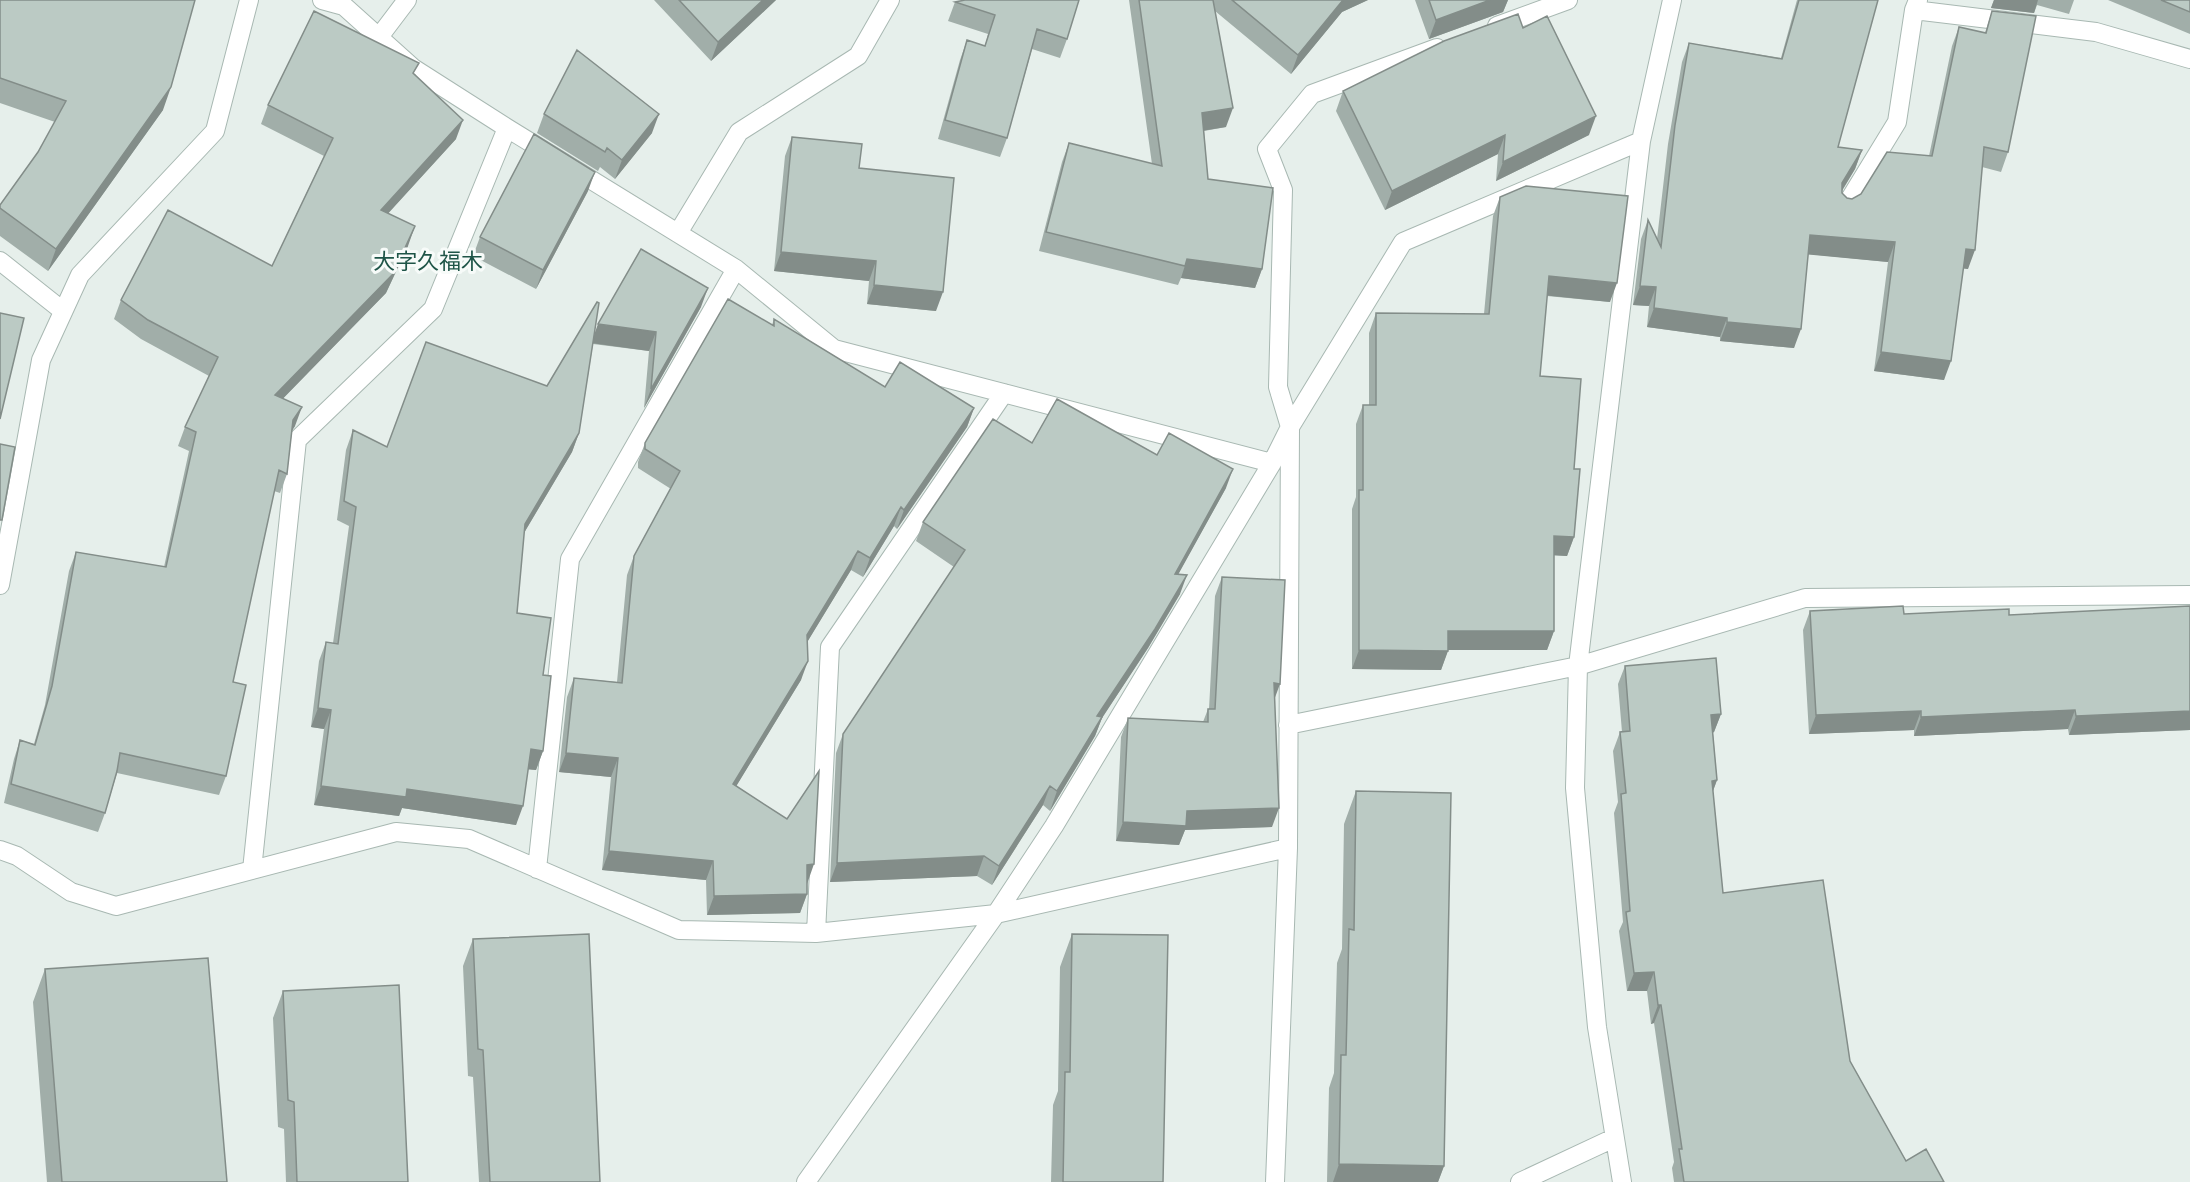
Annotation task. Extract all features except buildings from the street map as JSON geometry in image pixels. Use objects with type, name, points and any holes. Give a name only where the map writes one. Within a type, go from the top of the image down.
[{"type":"street","points":[[0,585],[2,560],[41,360],[80,275],[215,131],[249,0]]},
{"type":"street","points":[[322,0],[344,6],[413,68],[736,269],[834,349],[1272,463]]},
{"type":"street","points":[[379,37],[407,0]]},
{"type":"street","points":[[678,233],[739,132],[858,56],[890,0]]},
{"type":"street","points":[[1479,33],[1568,0]]},
{"type":"street","points":[[1622,1182],[1597,1028],[1575,788],[1578,666],[1641,141],[1672,0]]},
{"type":"street","points":[[1845,207],[1897,122],[1916,5],[2097,32],[2190,59]]},
{"type":"street","points":[[1275,1182],[1288,848],[1290,427],[1278,387],[1283,190],[1267,149],[1312,94],[1457,41]]},
{"type":"street","points":[[252,870],[297,440],[433,309],[507,128]]},
{"type":"street","points":[[806,1182],[996,914],[1054,826],[1272,463],[1290,427],[1403,242],[1641,141]]},
{"type":"street","points":[[0,261],[63,311]]},
{"type":"street","points":[[537,869],[570,559],[736,269]]},
{"type":"street","points":[[816,933],[830,647],[1004,393]]},
{"type":"street","points":[[1288,725],[1578,666],[1805,598],[2190,595]]},
{"type":"street","points":[[0,850],[17,856],[71,892],[116,906],[396,832],[469,839],[679,930],[816,933],[996,914],[1288,848]]},
{"type":"street","points":[[1520,1182],[1614,1138]]},
{"type":"district","name":"大字久福木","points":[[428,261]]}]
